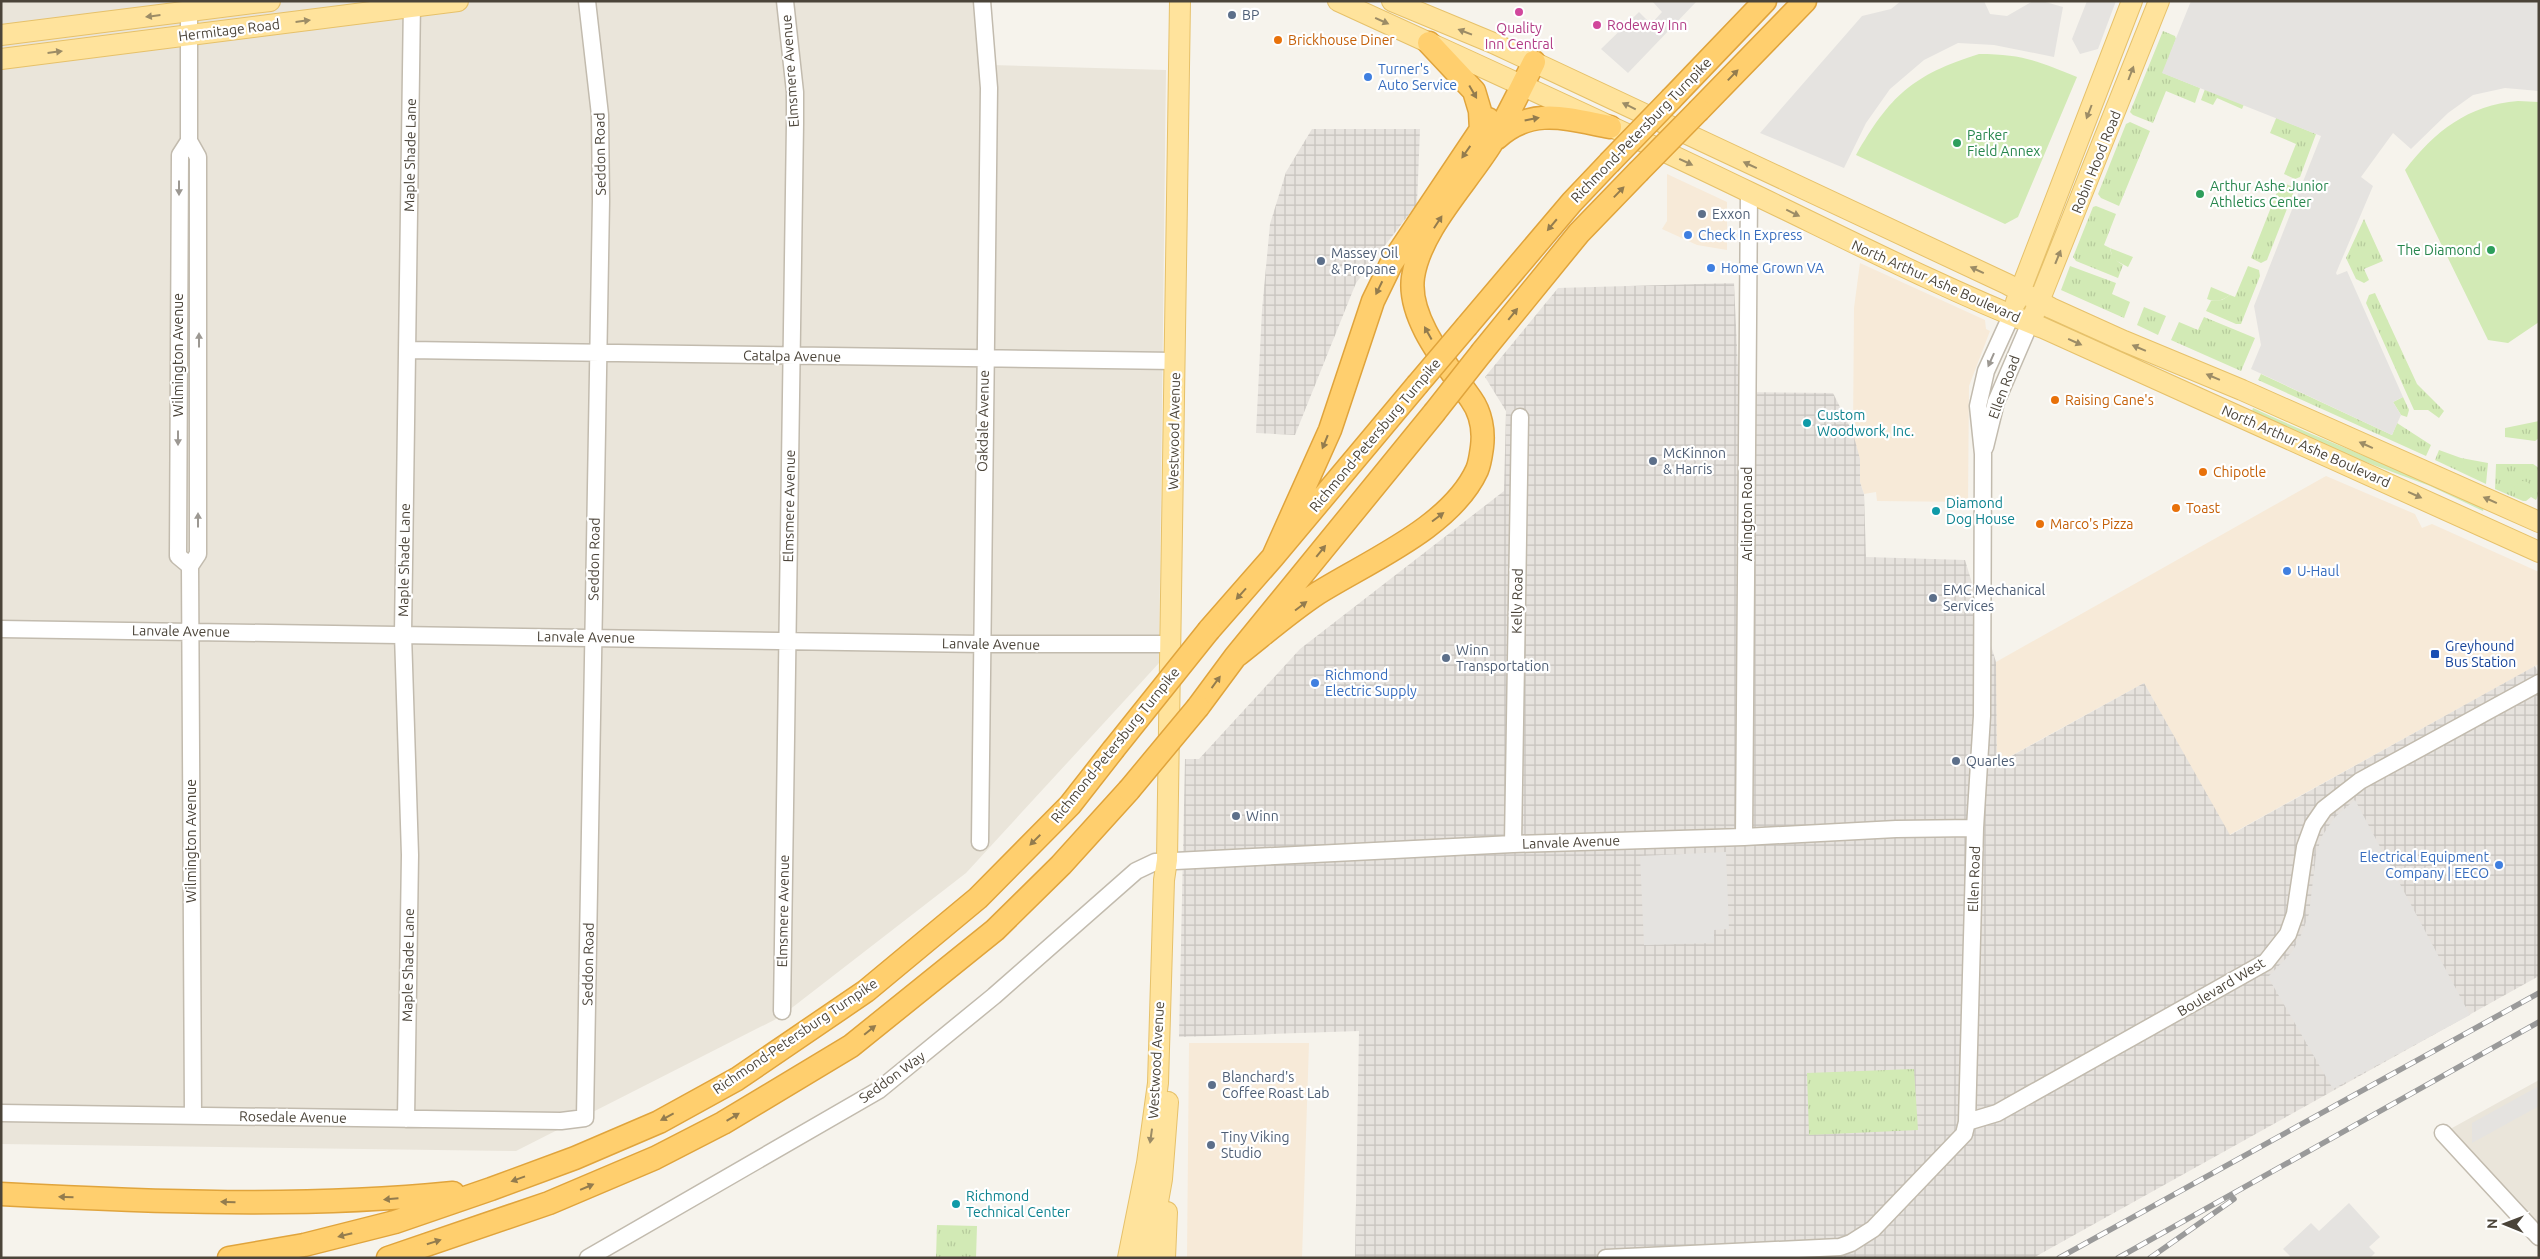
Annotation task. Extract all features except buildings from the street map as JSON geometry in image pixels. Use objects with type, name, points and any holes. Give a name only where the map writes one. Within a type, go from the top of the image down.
[{"type":"highway","name":"Richmond-Petersburg Turnpike","points":[[229,1258],[304,1245],[394,1222],[575,1158],[658,1122],[737,1079],[866,991],[978,898],[1070,805],[1209,630],[1274,558],[1572,202],[1765,1]]},
{"type":"highway","name":"Richmond-Petersburg Turnpike","points":[[388,1258],[549,1203],[655,1158],[722,1123],[851,1046],[995,930],[1061,865],[1129,790],[1198,707],[1235,657],[1579,233],[1805,1]]},
{"type":"highway","points":[[1429,43],[1474,91],[1486,137]]},
{"type":"highway","points":[[1235,657],[1316,595],[1398,545],[1442,515],[1462,493],[1478,469],[1483,440],[1482,421],[1474,403],[1434,344],[1417,313],[1412,289],[1416,265],[1430,235],[1530,60]]},
{"type":"highway","points":[[1274,558],[1317,462],[1373,300],[1391,264],[1486,137],[1528,118],[1568,119],[1610,127]]},
{"type":"highway","points":[[1,1194],[285,1203],[385,1200],[491,1189]]},
{"type":"main road","name":"Hermitage Road","points":[[1,35],[270,1]]},
{"type":"main road","name":"Hermitage Road","points":[[1,59],[275,24],[412,4],[458,1]]},
{"type":"main road","name":"Westwood Avenue","points":[[1128,1258],[1147,1163],[1158,1083],[1164,880],[1167,860],[1180,1]]},
{"type":"main road","name":"North Arthur Ashe Boulevard","points":[[1338,1],[1749,192],[1887,260],[2011,316],[2030,322],[2539,552]]},
{"type":"main road","name":"North Arthur Ashe Boulevard","points":[[1392,1],[1530,60],[2124,341],[2235,387],[2539,522]]},
{"type":"main road","name":"Robin Hood Road","points":[[2011,316],[2132,1]]},
{"type":"main road","name":"Robin Hood Road","points":[[2030,322],[2160,1]]},
{"type":"main road","points":[[2098,157],[2098,136],[2112,94],[2112,88],[2103,76]]},
{"type":"main road","points":[[1749,192],[1756,187],[1770,184],[1839,214],[1883,226]]},
{"type":"main road","name":"Westwood Avenue","points":[[1148,1258],[1166,1146],[1172,876],[1167,860]]},
{"type":"main road","points":[[1165,1258],[1168,1184],[1166,1146]]},
{"type":"street","points":[[274,1],[275,24]]},
{"type":"street","name":"Seddon Road","points":[[585,1118],[598,353],[600,115],[587,1]]},
{"type":"street","name":"Elmsmere Avenue","points":[[782,1011],[795,92],[785,1]]},
{"type":"street","name":"Oakdale Avenue","points":[[980,842],[984,359],[989,88],[982,1]]},
{"type":"street","points":[[249,3],[250,27]]},
{"type":"street","name":"Maple Shade Lane","points":[[406,1119],[410,855],[403,634],[412,4]]},
{"type":"street","name":"Wilmington Avenue","points":[[189,12],[188,141],[180,156],[178,556],[190,566]]},
{"type":"street","name":"Wilmington Avenue","points":[[188,141],[198,157],[198,554],[190,566],[193,1116]]},
{"type":"street","name":"Arlington Road","points":[[1744,837],[1749,192]]},
{"type":"street","name":"Ellen Road","points":[[1606,1258],[1840,1246],[1865,1236],[1883,1221],[1964,1134],[1967,1122],[1975,828],[1982,716],[1983,454],[1978,417],[1979,394],[1986,371],[2011,316]]},
{"type":"street","name":"Ellen Road","points":[[1983,454],[1996,402],[2030,322]]},
{"type":"street","name":"Catalpa Avenue","points":[[408,350],[1175,361]]},
{"type":"street","points":[[178,365],[199,364]]},
{"type":"street","name":"Kelly Road","points":[[1513,844],[1520,417]]},
{"type":"street","name":"Lanvale Avenue","points":[[1,629],[981,644],[1170,644]]},
{"type":"street","name":"Boulevard West","points":[[1967,1122],[1997,1113],[2266,962],[2288,934],[2295,914],[2305,847],[2313,825],[2324,809],[2360,782],[2539,683]]},
{"type":"street","name":"Lanvale Avenue","points":[[1167,860],[1513,844],[1744,837],[1896,829],[1975,828]]},
{"type":"street","name":"Seddon Way","points":[[588,1258],[879,1090],[994,996],[1136,871],[1154,862],[1167,860]]},
{"type":"street","name":"Rosedale Avenue","points":[[1,1114],[561,1121],[585,1118]]},
{"type":"street","points":[[2443,1133],[2539,1237]]},
{"type":"shaded area","points":[[1,1],[982,1],[991,65],[1166,70],[1159,663],[966,873],[780,1017],[516,1151],[1,1144]]},
{"type":"shaded area","points":[[1652,1],[1697,1],[1628,73],[1601,49],[1639,12],[1651,24],[1662,12]]},
{"type":"shaded area","points":[[1901,1],[1984,1],[1990,14],[2007,16],[2033,1],[2042,1],[2063,7],[2054,57],[1994,45],[1958,43],[1924,60],[1890,89],[1866,123],[1844,168],[1760,133],[1862,16],[1891,9]]},
{"type":"shaded area","points":[[2087,1],[2116,1],[2098,49],[2080,54],[2072,39]]},
{"type":"shaded area","points":[[2191,1],[2539,1],[2539,91],[2505,88],[2473,95],[2448,113],[2411,149],[2393,133],[2361,177],[2373,186],[2336,273],[2337,275],[2347,271],[2403,397],[2393,402],[2401,415],[2392,435],[2251,369],[2261,345],[2254,306],[2321,136],[2162,73]]},
{"type":"shaded area","points":[[1312,129],[1420,129],[1417,204],[1356,283],[1295,435],[1256,433],[1262,310],[1270,224],[1286,172]]},
{"type":"shaded area","points":[[1667,174],[1727,202],[1727,250],[1697,245],[1662,229],[1667,221]]},
{"type":"shaded area","points":[[1860,263],[1985,320],[1986,329],[1990,331],[1969,386],[1968,502],[1877,501],[1876,492],[1864,494],[1860,482],[1860,465],[1853,433],[1854,308]]},
{"type":"shaded area","points":[[1734,283],[1739,392],[1833,393],[1853,433],[1860,459],[1860,482],[1864,494],[1866,557],[1965,560],[1996,662],[1997,764],[2144,683],[2230,835],[2535,666],[2539,674],[2539,976],[2033,1258],[1819,1258],[1830,1257],[1829,1241],[1623,1258],[1355,1258],[1359,1031],[1179,1037],[1185,759],[1199,759],[1300,649],[1504,491],[1506,411],[1485,377],[1558,288]]},
{"type":"shaded area","points":[[2326,476],[2415,514],[2422,528],[2432,524],[2539,572],[2539,664],[2229,835],[2144,683],[1996,764],[1996,662]]},
{"type":"shaded area","points":[[2355,800],[2470,1015],[2333,1089],[2268,977],[2292,952],[2301,935],[2309,914],[2316,855],[2322,836],[2335,817]]},
{"type":"shaded area","points":[[1726,852],[1729,929],[1714,930],[1714,943],[1644,945],[1640,856]]},
{"type":"shaded area","points":[[1189,1043],[1309,1043],[1302,1258],[1187,1258]]},
{"type":"shaded area","points":[[2539,1080],[2539,1237],[2443,1133]]},
{"type":"shaded area","points":[[2539,1086],[2539,1106],[2472,1143],[2472,1123]]},
{"type":"shaded area","points":[[2349,1203],[2380,1237],[2369,1247],[2375,1253],[2370,1258],[2288,1258],[2290,1256],[2283,1249],[2311,1223],[2319,1231]]},
{"type":"green space","points":[[2163,31],[2175,36],[2176,39],[2163,73],[2200,88],[2195,103],[2166,91],[2153,123],[2130,112]]},
{"type":"green space","name":"Parker Field Annex","points":[[1979,54],[2019,57],[2077,77],[2018,217],[2005,224],[1856,155],[1880,117],[1905,90],[1936,70]]},
{"type":"green space","points":[[2205,89],[2237,102],[2247,97],[2242,109],[2217,98],[2213,105],[2201,100]]},
{"type":"green space","name":"The Diamond","points":[[2518,101],[2539,102],[2539,322],[2508,343],[2488,340],[2405,170],[2428,143],[2454,122],[2483,108]]},
{"type":"green space","points":[[2282,104],[2279,119],[2316,134],[2300,177],[2295,179],[2284,174],[2296,144],[2270,133]]},
{"type":"green space","points":[[2130,122],[2150,131],[2119,206],[2101,198],[2098,194],[2126,124]]},
{"type":"green space","points":[[2281,182],[2293,187],[2294,191],[2267,260],[2261,263],[2251,258]]},
{"type":"green space","points":[[2096,206],[2116,214],[2104,245],[2110,248],[2114,258],[2123,265],[2118,278],[2076,261],[2073,257],[2093,207]]},
{"type":"green space","points":[[2364,219],[2383,261],[2364,269],[2369,280],[2364,283],[2356,279],[2346,258]]},
{"type":"green space","points":[[2110,248],[2133,257],[2128,267],[2113,259]]},
{"type":"green space","points":[[2070,266],[2116,283],[2112,294],[2130,302],[2124,318],[2061,290]]},
{"type":"green space","points":[[2248,266],[2259,270],[2260,276],[2241,324],[2236,324],[2206,311],[2211,301],[2222,300],[2230,295],[2235,297]]},
{"type":"green space","points":[[2211,287],[2230,295],[2219,300],[2207,299]]},
{"type":"green space","points":[[2375,293],[2417,384],[2444,411],[2439,418],[2428,410],[2414,410],[2366,303],[2369,295]]},
{"type":"green space","points":[[2144,307],[2166,316],[2158,335],[2137,325]]},
{"type":"green space","points":[[2204,317],[2255,338],[2241,371],[2171,340],[2179,322],[2198,330]]},
{"type":"green space","points":[[2261,374],[2392,435],[2397,423],[2431,445],[2426,456],[2258,380]]},
{"type":"green space","points":[[2403,397],[2409,410],[2407,417],[2401,415],[2393,402]]},
{"type":"green space","points":[[2253,408],[2455,494],[2484,507],[2483,511],[2430,486],[2336,451],[2252,412]]},
{"type":"green space","points":[[2539,421],[2539,438],[2535,441],[2505,437],[2505,428]]},
{"type":"green space","points":[[2439,450],[2461,458],[2488,463],[2486,484],[2435,460]]},
{"type":"green space","points":[[2496,464],[2533,464],[2539,468],[2539,494],[2536,500],[2531,497],[2523,501],[2495,489]]},
{"type":"green space","points":[[2519,481],[2527,481],[2532,486],[2530,497],[2519,499],[2514,494],[2514,486]]},
{"type":"green space","points":[[1914,1069],[1918,1130],[1809,1135],[1807,1073]]},
{"type":"green space","points":[[937,1225],[977,1226],[976,1258],[936,1258]]},
{"type":"railway","points":[[2059,1258],[2539,993]]},
{"type":"railway","points":[[2118,1258],[2539,1022]]},
{"type":"railway","points":[[2150,1258],[2234,1199]]},
{"type":"place","name":"Quality Inn Central","points":[[1519,12]]},
{"type":"place","name":"BP","points":[[1232,15]]},
{"type":"place","name":"Rodeway Inn","points":[[1597,25]]},
{"type":"place","name":"Brickhouse Diner","points":[[1278,40]]},
{"type":"place","name":"Turner's Auto Service","points":[[1368,77]]},
{"type":"place","name":"Parker Field Annex","points":[[1957,143]]},
{"type":"place","name":"Arthur Ashe Junior Athletics Center","points":[[2200,194]]},
{"type":"place","name":"Exxon","points":[[1702,214]]},
{"type":"place","name":"Check In Express","points":[[1688,235]]},
{"type":"place","name":"The Diamond","points":[[2491,250]]},
{"type":"place","name":"Massey Oil & Propane","points":[[1321,261]]},
{"type":"place","name":"Home Grown VA","points":[[1711,268]]},
{"type":"place","name":"Raising Cane's","points":[[2055,400]]},
{"type":"place","name":"Custom Woodwork, Inc.","points":[[1807,423]]},
{"type":"place","name":"McKinnon & Harris","points":[[1653,461]]},
{"type":"place","name":"Chipotle","points":[[2203,472]]},
{"type":"place","name":"Toast","points":[[2176,508]]},
{"type":"place","name":"Diamond Dog House","points":[[1936,511]]},
{"type":"place","name":"Marco's Pizza","points":[[2040,524]]},
{"type":"place","name":"U-Haul","points":[[2287,571]]},
{"type":"place","name":"EMC Mechanical Services","points":[[1933,598]]},
{"type":"place","name":"Greyhound Bus Station","points":[[2435,654]]},
{"type":"place","name":"Winn Transportation","points":[[1446,658]]},
{"type":"place","name":"Richmond Electric Supply","points":[[1315,683]]},
{"type":"place","name":"Quarles","points":[[1956,761]]},
{"type":"place","name":"Winn","points":[[1236,816]]},
{"type":"place","name":"Electrical Equipment Company | EECO","points":[[2499,865]]},
{"type":"place","name":"Blanchard's Coffee Roast Lab","points":[[1212,1085]]},
{"type":"place","name":"Tiny Viking Studio","points":[[1211,1145]]},
{"type":"place","name":"Richmond Technical Center","points":[[956,1204]]}]
